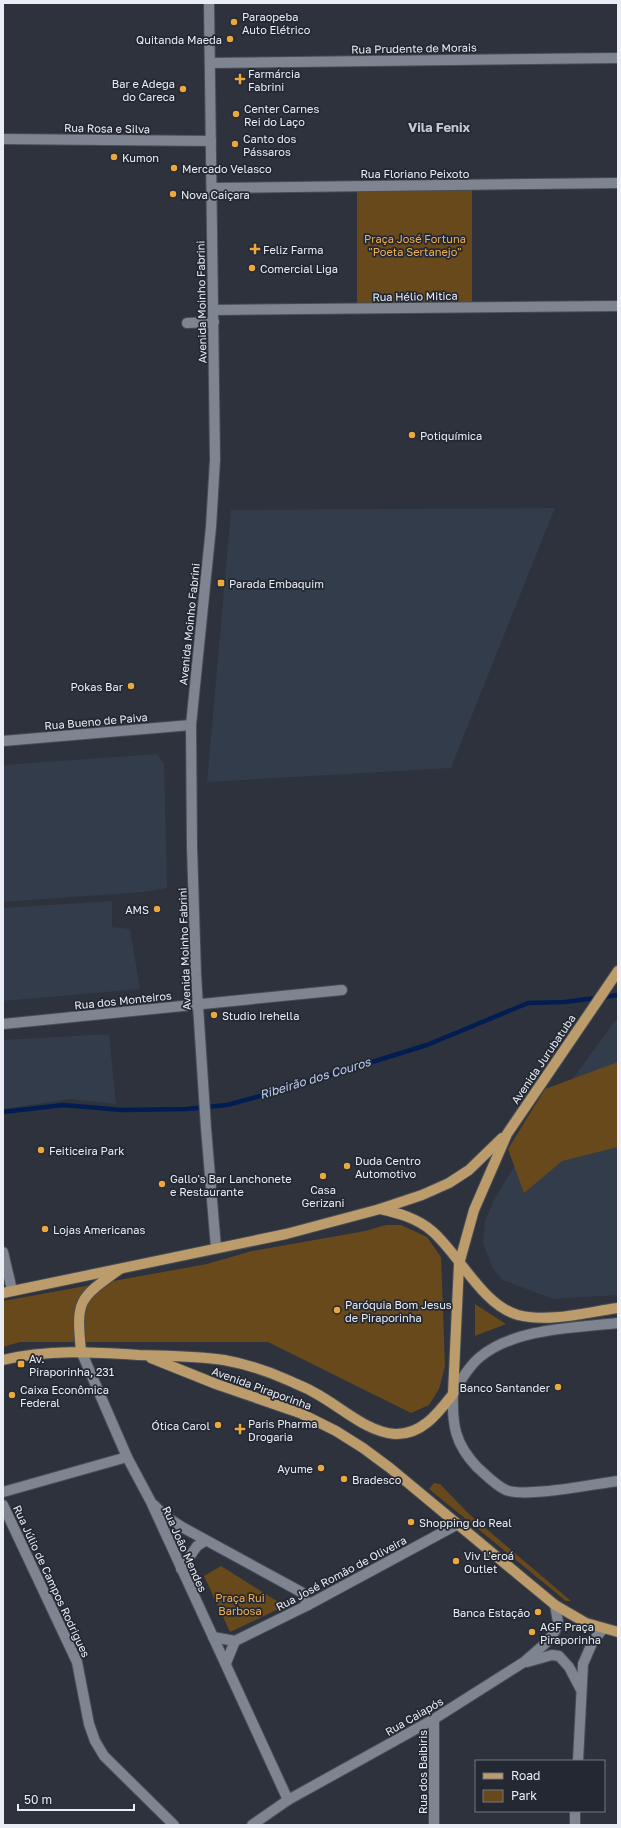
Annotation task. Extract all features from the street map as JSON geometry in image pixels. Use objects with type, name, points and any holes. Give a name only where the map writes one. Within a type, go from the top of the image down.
[{"type":"main road","name":"Avenida Jurubatuba","points":[[453,1394],[459,1264],[474,1210],[507,1134],[616,974]]},
{"type":"main road","name":"Avenida Jurubatuba","points":[[380,1209],[422,1195],[449,1183],[469,1170],[507,1134]]},
{"type":"main road","points":[[7,1291],[286,1234],[380,1209],[399,1213],[424,1225],[444,1243],[459,1264],[490,1298],[503,1308],[518,1315],[536,1318],[618,1308]]},
{"type":"main road","points":[[82,1351],[78,1323],[82,1303],[89,1292],[124,1267]]},
{"type":"main road","name":"Avenida Piraporinha","points":[[3,1360],[49,1353],[82,1351],[224,1360],[289,1381],[315,1393],[362,1422],[381,1431],[395,1434],[413,1432],[421,1427],[440,1410],[453,1394]]},
{"type":"main road","name":"Avenida Piraporinha","points":[[144,1355],[216,1384],[300,1413],[364,1448],[555,1605],[586,1623],[618,1632]]},
{"type":"street","name":"Avenida Moinho Fabrini","points":[[209,3],[215,429],[211,527],[191,725],[194,910],[198,1004],[203,1094],[216,1248]]},
{"type":"street","name":"Rua Prudente de Morais","points":[[210,63],[618,58]]},
{"type":"street","name":"Rua Rosa e Silva","points":[[3,139],[211,141]]},
{"type":"street","name":"Rua Floriano Peixoto","points":[[212,188],[618,183]]},
{"type":"street","name":"Rua Hélio Mitica","points":[[213,310],[618,306]]},
{"type":"street","points":[[187,323],[214,322]]},
{"type":"street","name":"Rua Bueno de Paiva","points":[[3,741],[191,725]]},
{"type":"street","name":"Rua dos Monteiros","points":[[3,1024],[342,990]]},
{"type":"street","points":[[3,1252],[7,1291]]},
{"type":"street","points":[[618,1323],[551,1331],[510,1339],[480,1357],[461,1379],[453,1394],[454,1428],[464,1451],[489,1478],[505,1490],[536,1492],[618,1481]]},
{"type":"street","name":"Rua João Mendes","points":[[82,1351],[127,1457],[151,1502],[288,1800]]},
{"type":"street","points":[[3,1492],[127,1457]]},
{"type":"street","points":[[151,1502],[165,1516],[205,1541],[301,1592],[308,1605]]},
{"type":"street","name":"Rua Júlio de Campos Rodrigues","points":[[3,1505],[77,1662],[89,1724],[95,1741],[104,1756],[174,1825]]},
{"type":"street","name":"Rua José Romão de Oliveira","points":[[235,1642],[308,1605],[458,1524]]},
{"type":"street","points":[[181,1569],[197,1546],[205,1541]]},
{"type":"street","name":"Rua Caiapós","points":[[252,1825],[288,1800],[434,1719],[524,1662],[547,1642],[555,1631],[558,1622],[555,1605]]},
{"type":"street","points":[[578,1760],[580,1688],[583,1664],[593,1641],[603,1629]]},
{"type":"street","points":[[213,1637],[235,1642],[226,1663]]},
{"type":"street","points":[[524,1662],[552,1655],[559,1656],[569,1667],[580,1688]]},
{"type":"street","name":"Rua dos Baibiris","points":[[434,1719],[434,1825]]},
{"type":"street","points":[[574,1825],[575,1812]]},
{"type":"shaded area","points":[[555,508],[451,768],[207,782],[231,510]]},
{"type":"shaded area","points":[[157,754],[164,764],[167,888],[143,892],[3,902],[3,765]]},
{"type":"shaded area","points":[[112,901],[112,927],[130,929],[140,989],[3,1001],[3,908]]},
{"type":"shaded area","points":[[618,1017],[618,1295],[553,1299],[503,1280],[493,1269],[483,1243],[485,1221],[494,1200],[540,1123]]},
{"type":"shaded area","points":[[109,1034],[116,1104],[70,1099],[3,1109],[3,1040]]},
{"type":"green space","name":"Praça José Fortuna \"Poeta Sertanejo\"","points":[[357,185],[472,185],[472,308],[357,309]]},
{"type":"green space","points":[[618,1062],[618,1147],[562,1161],[524,1193],[508,1149],[545,1089]]},
{"type":"green space","points":[[386,1225],[401,1225],[427,1237],[441,1257],[445,1366],[439,1389],[429,1405],[411,1413],[268,1342],[20,1342],[3,1347],[3,1301],[207,1264],[252,1251],[365,1231]]},
{"type":"green space","points":[[475,1304],[506,1324],[475,1336]]},
{"type":"green space","points":[[434,1483],[440,1484],[469,1514],[571,1601],[566,1601],[429,1489]]},
{"type":"green space","name":"Praça Rui Barbosa","points":[[221,1566],[285,1606],[230,1632],[204,1576]]},
{"type":"waterway","name":"Ribeirão dos Couros","points":[[3,1112],[63,1105],[122,1110],[187,1109],[227,1105],[275,1092],[427,1045],[528,1003],[565,1002],[618,995]]},
{"type":"place","name":"Paraopeba Auto Elétrico","points":[[234,22]]},
{"type":"place","name":"Quitanda Maeda","points":[[230,39]]},
{"type":"place","name":"Farmárcia Fabrini","points":[[240,79]]},
{"type":"place","name":"Bar e Adega do Careca","points":[[183,89]]},
{"type":"place","name":"Center Carnes Rei do Laço","points":[[236,114]]},
{"type":"place","name":"Canto dos Pássaros","points":[[235,144]]},
{"type":"place","name":"Kumon","points":[[114,157]]},
{"type":"place","name":"Mercado Velasco","points":[[174,168]]},
{"type":"place","name":"Nova Caiçara","points":[[173,194]]},
{"type":"place","name":"Feliz Farma","points":[[255,249]]},
{"type":"place","name":"Comercial Liga","points":[[252,268]]},
{"type":"place","name":"Potiquímica","points":[[412,435]]},
{"type":"place","name":"Parada Embaquim","points":[[221,583]]},
{"type":"place","name":"Pokas Bar","points":[[131,686]]},
{"type":"place","name":"AMS","points":[[157,909]]},
{"type":"place","name":"Studio Irehella","points":[[214,1015]]},
{"type":"place","name":"Feiticeira Park","points":[[41,1150]]},
{"type":"place","name":"Duda Centro Automotivo","points":[[347,1166]]},
{"type":"place","name":"Casa Gerizani","points":[[323,1176]]},
{"type":"place","name":"Gallo's Bar Lanchonete e Restaurante","points":[[162,1184]]},
{"type":"place","name":"Lojas Americanas","points":[[45,1229]]},
{"type":"place","name":"Paróquia Bom Jesus de Piraporinha","points":[[337,1310]]},
{"type":"place","name":"Av. Piraporinha, 231","points":[[21,1364]]},
{"type":"place","name":"Banco Santander","points":[[558,1387]]},
{"type":"place","name":"Caixa Econômica Federal","points":[[12,1395]]},
{"type":"place","name":"Ótica Carol","points":[[218,1425]]},
{"type":"place","name":"Paris Pharma Drogaria","points":[[240,1429]]},
{"type":"place","name":"Ayume","points":[[321,1468]]},
{"type":"place","name":"Bradesco","points":[[344,1479]]},
{"type":"place","name":"Shopping do Real","points":[[411,1522]]},
{"type":"place","name":"Viv L'eroá Outlet","points":[[456,1561]]},
{"type":"place","name":"Banca Estação","points":[[538,1612]]},
{"type":"place","name":"AGF Praça Piraporinha","points":[[532,1632]]},
{"type":"district","name":"Vila Fenix","points":[[439,127]]}]
